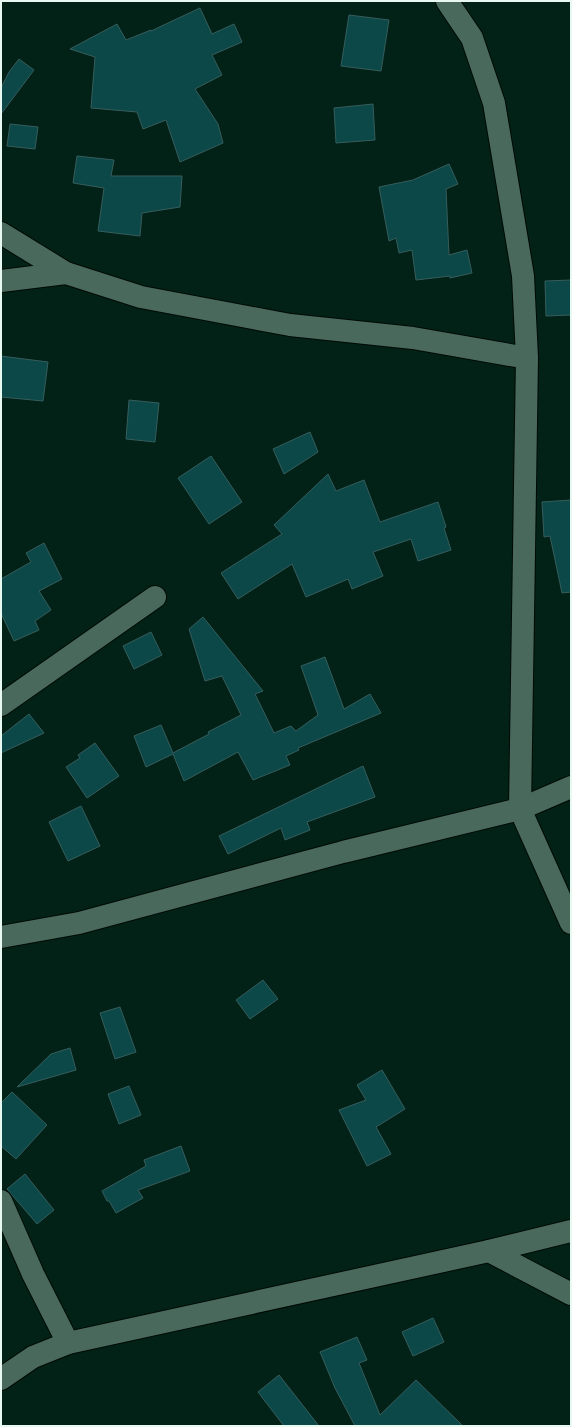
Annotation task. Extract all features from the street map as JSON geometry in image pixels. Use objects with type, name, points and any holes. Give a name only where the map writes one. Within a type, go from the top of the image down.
[{"type":"street","points":[[447,1],[472,38],[494,103],[523,276],[527,358],[520,809],[571,923]]},
{"type":"street","points":[[1,233],[66,273],[140,297],[290,325],[413,338],[527,358]]},
{"type":"street","points":[[1,282],[66,273]]},
{"type":"street","points":[[1,705],[155,597]]},
{"type":"street","points":[[1,937],[79,923],[343,852],[520,809],[571,787]]},
{"type":"street","points":[[1,1201],[33,1274],[68,1343]]},
{"type":"street","points":[[1,1379],[33,1357],[68,1343],[489,1251],[571,1231]]},
{"type":"street","points":[[489,1251],[571,1294]]},
{"type":"building","points":[[200,8],[212,34],[234,24],[242,42],[212,55],[222,75],[195,89],[218,124],[223,143],[180,162],[166,120],[143,129],[137,112],[91,108],[95,57],[70,49],[117,24],[126,40],[151,31]]},
{"type":"building","points":[[349,15],[389,20],[381,71],[341,66]]},
{"type":"building","points":[[19,59],[34,70],[1,114],[1,88],[9,72]]},
{"type":"building","points":[[373,104],[375,140],[336,143],[334,108]]},
{"type":"building","points":[[10,124],[38,127],[35,149],[7,146]]},
{"type":"building","points":[[77,156],[114,160],[111,176],[182,176],[180,207],[142,213],[140,236],[98,231],[104,188],[73,183]]},
{"type":"building","points":[[449,164],[458,184],[446,189],[449,255],[467,250],[472,273],[450,278],[450,276],[416,280],[412,250],[399,253],[396,238],[389,241],[379,187],[413,180]]},
{"type":"building","points":[[571,280],[571,315],[546,316],[545,281]]},
{"type":"building","points":[[1,356],[48,362],[43,401],[1,397]]},
{"type":"building","points":[[129,400],[159,403],[155,442],[126,439]]},
{"type":"building","points":[[310,432],[318,452],[284,474],[273,449]]},
{"type":"building","points":[[211,456],[242,502],[209,524],[178,478]]},
{"type":"building","points":[[328,474],[336,491],[364,480],[380,522],[438,502],[451,550],[418,561],[411,539],[373,552],[383,576],[352,589],[348,579],[306,597],[292,564],[238,599],[221,573],[282,534],[274,525]]},
{"type":"building","points":[[571,500],[571,592],[562,593],[550,536],[544,537],[542,502]]},
{"type":"building","points":[[44,543],[62,579],[39,591],[51,610],[35,621],[39,630],[14,641],[1,613],[1,579],[31,562],[26,553]]},
{"type":"building","points":[[203,617],[263,691],[255,694],[274,733],[291,726],[296,731],[318,715],[301,666],[325,657],[344,709],[370,694],[381,713],[298,748],[299,750],[286,756],[290,765],[253,780],[238,752],[184,781],[173,754],[146,767],[134,736],[161,725],[173,753],[209,734],[208,732],[241,715],[222,676],[205,681],[189,629]]},
{"type":"building","points":[[151,632],[162,655],[134,669],[123,646]]},
{"type":"building","points":[[29,714],[44,733],[1,753],[1,736]]},
{"type":"building","points":[[95,743],[119,776],[87,798],[66,767],[80,758],[78,755]]},
{"type":"building","points":[[363,766],[375,797],[307,822],[310,830],[285,840],[281,828],[228,854],[219,836]]},
{"type":"building","points":[[81,806],[100,846],[68,861],[49,822]]},
{"type":"building","points":[[263,980],[278,999],[250,1019],[236,1000]]},
{"type":"building","points":[[120,1007],[136,1052],[115,1059],[100,1013]]},
{"type":"building","points":[[70,1048],[76,1070],[17,1087],[51,1054]]},
{"type":"building","points":[[382,1070],[405,1109],[376,1127],[391,1154],[367,1166],[339,1110],[366,1100],[357,1085]]},
{"type":"building","points":[[129,1086],[141,1115],[119,1124],[108,1094]]},
{"type":"building","points":[[12,1092],[47,1125],[16,1159],[1,1146],[1,1103]]},
{"type":"building","points":[[181,1146],[190,1171],[138,1190],[143,1198],[116,1213],[102,1191],[146,1166],[144,1160]]},
{"type":"building","points":[[25,1174],[54,1210],[37,1224],[7,1189]]},
{"type":"building","points":[[433,1318],[444,1342],[413,1356],[402,1332]]},
{"type":"building","points":[[357,1337],[367,1360],[359,1363],[380,1415],[416,1380],[463,1426],[355,1426],[335,1388],[320,1352]]},
{"type":"building","points":[[279,1375],[319,1426],[284,1426],[258,1392]]}]
